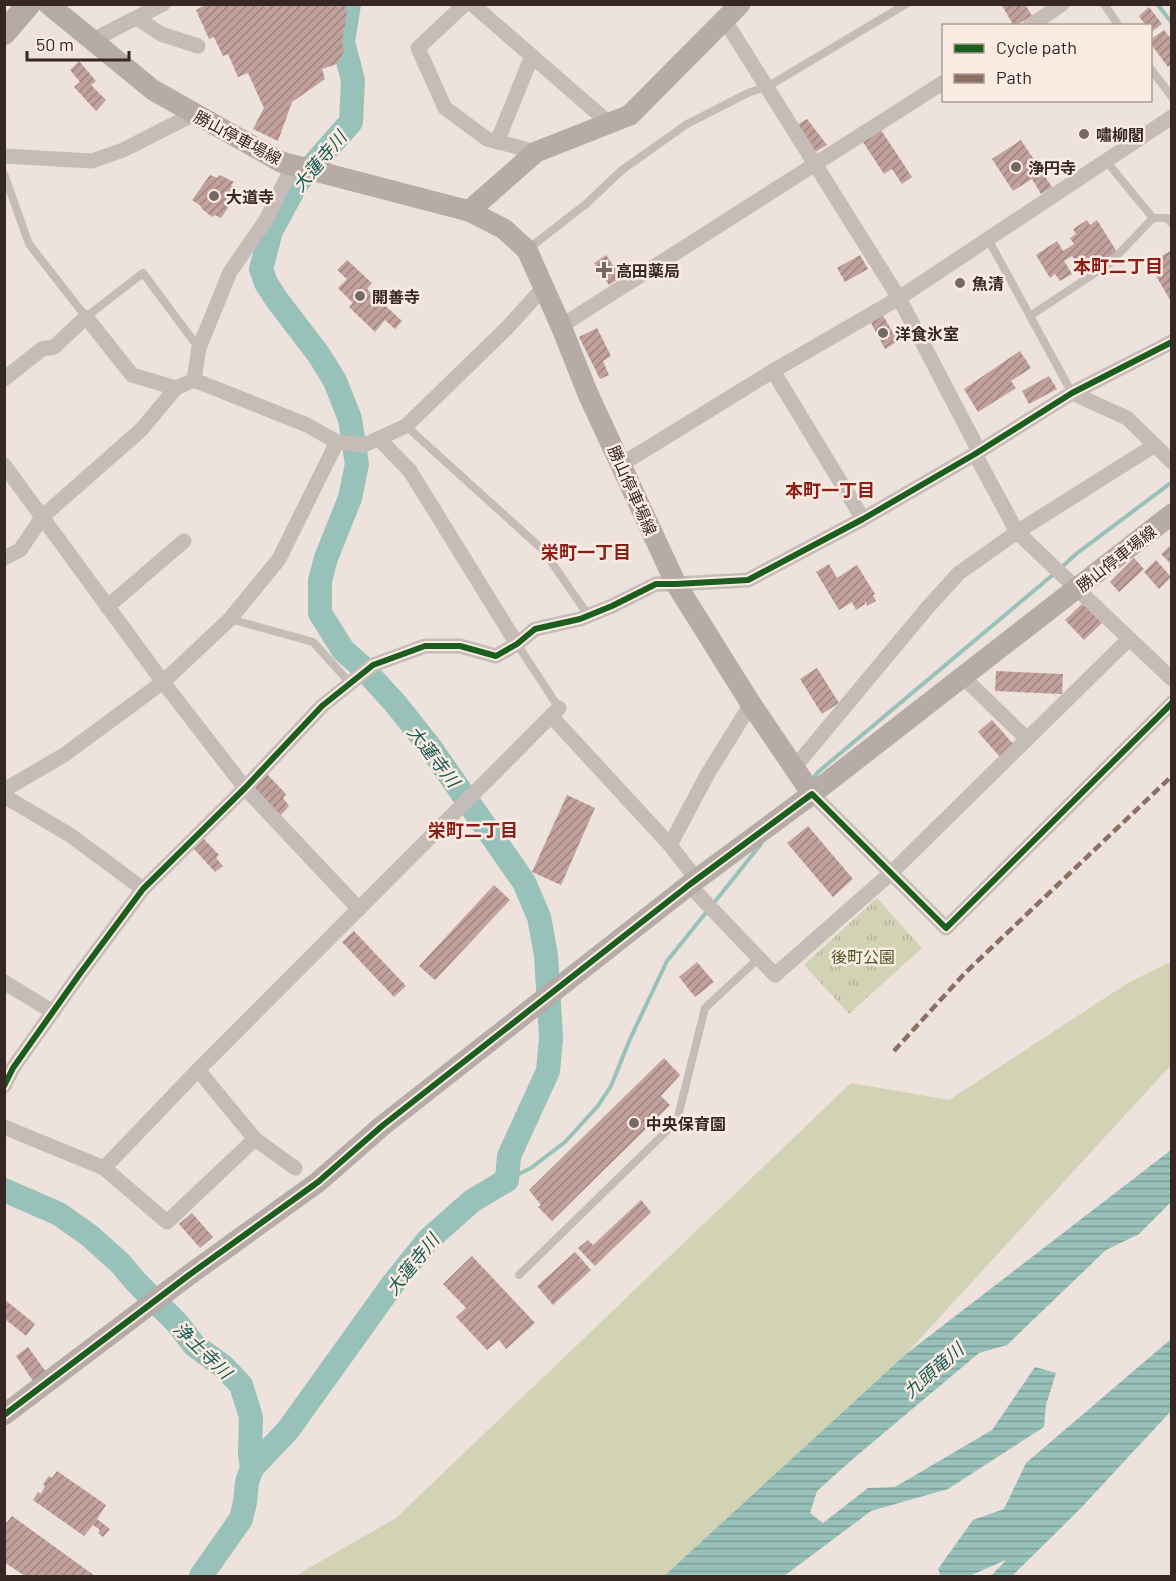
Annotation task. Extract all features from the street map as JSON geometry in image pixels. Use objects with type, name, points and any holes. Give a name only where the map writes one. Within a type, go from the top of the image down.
[{"type":"main road","points":[[4,33],[29,4]]},
{"type":"main road","name":"勝山停車場線","points":[[48,4],[153,90],[281,162],[469,211],[504,229],[527,250],[588,394],[676,584],[751,704],[812,794],[1172,514]]},
{"type":"main road","points":[[469,211],[536,152],[630,115],[740,4]]},
{"type":"main road","points":[[4,1415],[189,1275],[318,1182],[382,1126],[693,883],[812,794]]},
{"type":"street","points":[[91,41],[163,4]]},
{"type":"street","points":[[465,4],[418,48],[446,108],[487,139],[536,152]]},
{"type":"street","points":[[472,4],[610,124]]},
{"type":"street","points":[[1033,24],[1062,4]]},
{"type":"street","points":[[137,18],[161,34],[198,46]]},
{"type":"street","points":[[724,19],[899,298],[1017,532],[1172,679]]},
{"type":"street","points":[[497,142],[532,56]]},
{"type":"street","points":[[561,326],[942,82]]},
{"type":"street","points":[[4,156],[92,161],[123,150],[194,114]]},
{"type":"street","points":[[622,464],[773,371],[899,298],[1172,117]]},
{"type":"street","points":[[194,380],[199,348],[230,272],[266,220],[293,165]]},
{"type":"street","points":[[4,558],[20,550],[44,516],[141,430],[176,388],[194,380],[307,425],[337,442],[364,446],[406,426],[507,328],[544,287]]},
{"type":"street","points":[[4,379],[42,349],[54,347],[86,317],[132,375],[176,388]]},
{"type":"street","points":[[4,1086],[53,1012],[143,889],[245,788],[322,706],[373,664],[425,646],[460,646],[496,656],[517,644],[536,629],[580,619],[656,584],[748,580],[863,519],[1072,393],[1172,342]]},
{"type":"street","points":[[773,371],[863,519]]},
{"type":"street","points":[[1072,393],[1127,418],[1172,462]]},
{"type":"street","points":[[379,439],[410,471],[517,644]]},
{"type":"street","points":[[4,790],[64,755],[163,682],[230,619],[279,559],[337,442]]},
{"type":"street","points":[[794,768],[959,573],[1017,532],[1155,445]]},
{"type":"street","points":[[4,465],[44,516],[107,607],[245,788],[359,909]]},
{"type":"street","points":[[107,607],[184,542]]},
{"type":"street","points":[[104,1168],[198,1070],[555,712],[670,845],[693,883],[775,975],[892,872],[1129,639]]},
{"type":"street","points":[[963,677],[1027,739]]},
{"type":"street","points":[[812,794],[946,928],[1172,703]]},
{"type":"street","points":[[670,845],[707,775],[751,704]]},
{"type":"street","points":[[4,796],[70,836],[143,889]]},
{"type":"street","points":[[4,982],[53,1012]]},
{"type":"street","points":[[198,1070],[255,1139],[295,1168]]},
{"type":"street","points":[[4,1126],[104,1168],[167,1222],[255,1139]]},
{"type":"lane","points":[[527,250],[586,204],[622,170],[687,124],[750,92],[767,87],[906,4]]},
{"type":"lane","points":[[1104,4],[1118,24]]},
{"type":"lane","points":[[1152,71],[1172,97]]},
{"type":"lane","points":[[1106,161],[1153,218]]},
{"type":"lane","points":[[4,174],[29,244],[86,317],[143,273],[199,348]]},
{"type":"lane","points":[[1030,316],[1110,263],[1153,218],[1167,218],[1172,224]]},
{"type":"lane","points":[[988,239],[1072,393]]},
{"type":"lane","points":[[406,426],[543,550],[588,615]]},
{"type":"lane","points":[[230,619],[313,642],[350,683]]},
{"type":"lane","points":[[517,644],[555,712]]},
{"type":"lane","points":[[519,1275],[677,1120],[705,1008],[759,958]]},
{"type":"green space","name":"後町公園","points":[[877,898],[922,948],[849,1014],[804,965]]},
{"type":"green space","points":[[1171,962],[1171,1065],[906,1354],[664,1576],[295,1576],[396,1518],[851,1083],[949,1100],[1131,981]]},
{"type":"water","name":"九頭竜川","points":[[1171,1150],[1171,1202],[1139,1234],[1106,1250],[1007,1345],[979,1353],[854,1458],[817,1491],[810,1513],[823,1523],[868,1488],[895,1487],[992,1430],[1035,1367],[1056,1373],[1046,1405],[1044,1427],[948,1489],[871,1511],[784,1576],[664,1576],[906,1354]]},
{"type":"water","points":[[1171,1339],[1171,1411],[1080,1509],[1012,1576],[991,1576],[1006,1560],[969,1576],[941,1576],[938,1569],[973,1520],[1004,1509],[1026,1463]]},
{"type":"building","points":[[207,4],[344,4],[347,14],[342,41],[344,51],[337,64],[322,69],[325,79],[292,102],[278,141],[253,129],[264,108],[248,73],[238,77],[228,54],[223,56],[214,37],[209,39],[196,10]]},
{"type":"building","points":[[1001,4],[1025,4],[1032,16],[1018,24],[1013,24]]},
{"type":"building","points":[[1149,7],[1162,24],[1152,32],[1152,24],[1145,24],[1139,16]]},
{"type":"building","points":[[1164,30],[1172,40],[1172,64],[1168,67],[1152,46],[1152,39]]},
{"type":"building","points":[[79,61],[96,81],[91,85],[106,100],[96,111],[74,87],[80,82],[70,70]]},
{"type":"building","points":[[807,119],[827,145],[815,152],[797,125]]},
{"type":"building","points":[[881,130],[912,177],[902,184],[892,169],[884,174],[863,142]]},
{"type":"building","points":[[1021,140],[1052,187],[1041,194],[1032,179],[1013,191],[992,159]]},
{"type":"building","points":[[210,175],[217,178],[220,175],[234,182],[231,185],[239,192],[221,218],[215,215],[212,217],[192,200]]},
{"type":"building","points":[[1087,220],[1090,225],[1097,220],[1117,252],[1083,273],[1072,256],[1064,261],[1072,274],[1060,281],[1055,274],[1050,278],[1036,255],[1057,241],[1063,251],[1074,244],[1070,238],[1076,234],[1073,229]]},
{"type":"building","points":[[1172,250],[1172,303],[1153,271],[1163,266],[1158,258]]},
{"type":"building","points":[[606,255],[621,277],[609,285],[594,263]]},
{"type":"building","points":[[860,255],[868,269],[845,282],[837,268]]},
{"type":"building","points":[[347,260],[372,283],[367,289],[402,321],[395,329],[385,320],[375,332],[349,307],[353,303],[338,288],[347,279],[337,270]]},
{"type":"building","points":[[882,314],[898,341],[885,349],[870,321]]},
{"type":"building","points":[[597,328],[611,356],[603,361],[609,375],[600,379],[579,337]]},
{"type":"building","points":[[1020,351],[1031,368],[1011,381],[1016,388],[978,412],[964,389]]},
{"type":"building","points":[[1049,376],[1057,389],[1029,404],[1022,391]]},
{"type":"building","points":[[1172,544],[1172,565],[1161,554]]},
{"type":"building","points":[[1134,558],[1144,569],[1119,592],[1110,582]]},
{"type":"building","points":[[1156,560],[1171,577],[1159,589],[1144,572]]},
{"type":"building","points":[[829,564],[837,578],[857,565],[875,594],[873,595],[876,601],[867,606],[865,600],[865,604],[856,610],[852,602],[839,610],[816,572]]},
{"type":"building","points":[[1083,603],[1102,623],[1084,640],[1065,620]]},
{"type":"building","points":[[817,668],[839,703],[822,714],[800,679]]},
{"type":"building","points":[[996,671],[1063,674],[1062,694],[995,691]]},
{"type":"building","points":[[992,720],[1014,745],[1000,757],[978,732]]},
{"type":"building","points":[[267,774],[286,794],[283,798],[289,806],[280,816],[254,787]]},
{"type":"building","points":[[567,795],[595,808],[561,885],[532,872]]},
{"type":"building","points":[[808,826],[853,879],[833,897],[787,843]]},
{"type":"building","points":[[204,839],[219,855],[216,858],[223,866],[215,872],[194,849]]},
{"type":"building","points":[[494,885],[510,900],[435,980],[419,966]]},
{"type":"building","points":[[354,931],[406,986],[394,997],[342,942]]},
{"type":"building","points":[[697,962],[714,982],[695,997],[679,977]]},
{"type":"building","points":[[664,1058],[680,1075],[661,1096],[670,1105],[552,1221],[538,1207],[541,1205],[529,1190]]},
{"type":"building","points":[[641,1200],[651,1212],[595,1266],[578,1248],[588,1240],[593,1245]]},
{"type":"building","points":[[192,1213],[213,1237],[200,1248],[179,1224]]},
{"type":"building","points":[[575,1252],[591,1270],[553,1305],[537,1286]]},
{"type":"building","points":[[472,1256],[535,1323],[506,1349],[499,1340],[487,1350],[456,1317],[466,1308],[443,1284]]},
{"type":"building","points":[[4,1299],[35,1324],[26,1336],[4,1318]]},
{"type":"building","points":[[28,1347],[46,1372],[33,1381],[16,1356]]},
{"type":"building","points":[[57,1471],[106,1505],[97,1519],[110,1529],[103,1537],[98,1533],[100,1530],[93,1525],[84,1536],[33,1500],[38,1492],[41,1494],[45,1486],[43,1484],[49,1476],[52,1478]]},
{"type":"building","points":[[12,1516],[95,1576],[25,1576],[4,1562],[4,1526]]},
{"type":"waterway","name":"大蓮寺川","points":[[252,1468],[288,1430],[392,1285],[428,1240],[472,1201],[507,1180],[509,1156],[548,1071],[551,1038],[546,955],[539,917],[524,882],[430,747],[395,703],[343,650],[320,613],[320,581],[326,558],[350,498],[357,464],[350,419],[335,381],[319,355],[277,300],[266,283],[261,269],[271,231],[297,183],[351,122],[353,80],[343,42],[349,4]]},
{"type":"waterway","points":[[1157,4],[1172,23]]},
{"type":"waterway","points":[[1061,568],[1076,554],[1172,482]]},
{"type":"waterway","points":[[812,780],[818,772],[1055,573]]},
{"type":"waterway","points":[[713,904],[761,844]]},
{"type":"waterway","points":[[507,1180],[531,1168],[565,1142],[597,1107],[611,1086],[630,1039],[667,961],[708,910]]},
{"type":"waterway","name":"浄土寺川","points":[[4,1190],[59,1214],[90,1236],[120,1263],[178,1324],[194,1345],[224,1367],[241,1385],[251,1417],[252,1468],[247,1482],[245,1502],[241,1519],[201,1576]]},
{"type":"marked path","points":[[894,1051],[965,973],[1172,776]]},
{"type":"cycle path","points":[[4,1086],[13,1068],[143,889],[245,788],[322,706],[373,665],[425,646],[460,646],[496,656],[517,644],[535,629],[580,619],[656,584],[748,580],[863,519],[975,454],[1072,393],[1172,342]]},
{"type":"cycle path","points":[[4,1415],[189,1275],[318,1182],[382,1126],[689,885],[812,794],[946,928],[1172,703]]},
{"type":"place","name":"嘯柳閣","points":[[1084,134]]},
{"type":"place","name":"浄円寺","points":[[1016,167]]},
{"type":"place","name":"大道寺","points":[[214,196]]},
{"type":"place","name":"高田薬局","points":[[604,270]]},
{"type":"place","name":"魚清","points":[[960,283]]},
{"type":"place","name":"開善寺","points":[[360,296]]},
{"type":"place","name":"洋食氷室","points":[[883,333]]},
{"type":"place","name":"中央保育園","points":[[634,1123]]},
{"type":"district","name":"本町二丁目","points":[[1118,266]]},
{"type":"district","name":"本町一丁目","points":[[830,490]]},
{"type":"district","name":"栄町一丁目","points":[[586,552]]},
{"type":"district","name":"栄町二丁目","points":[[473,830]]}]
